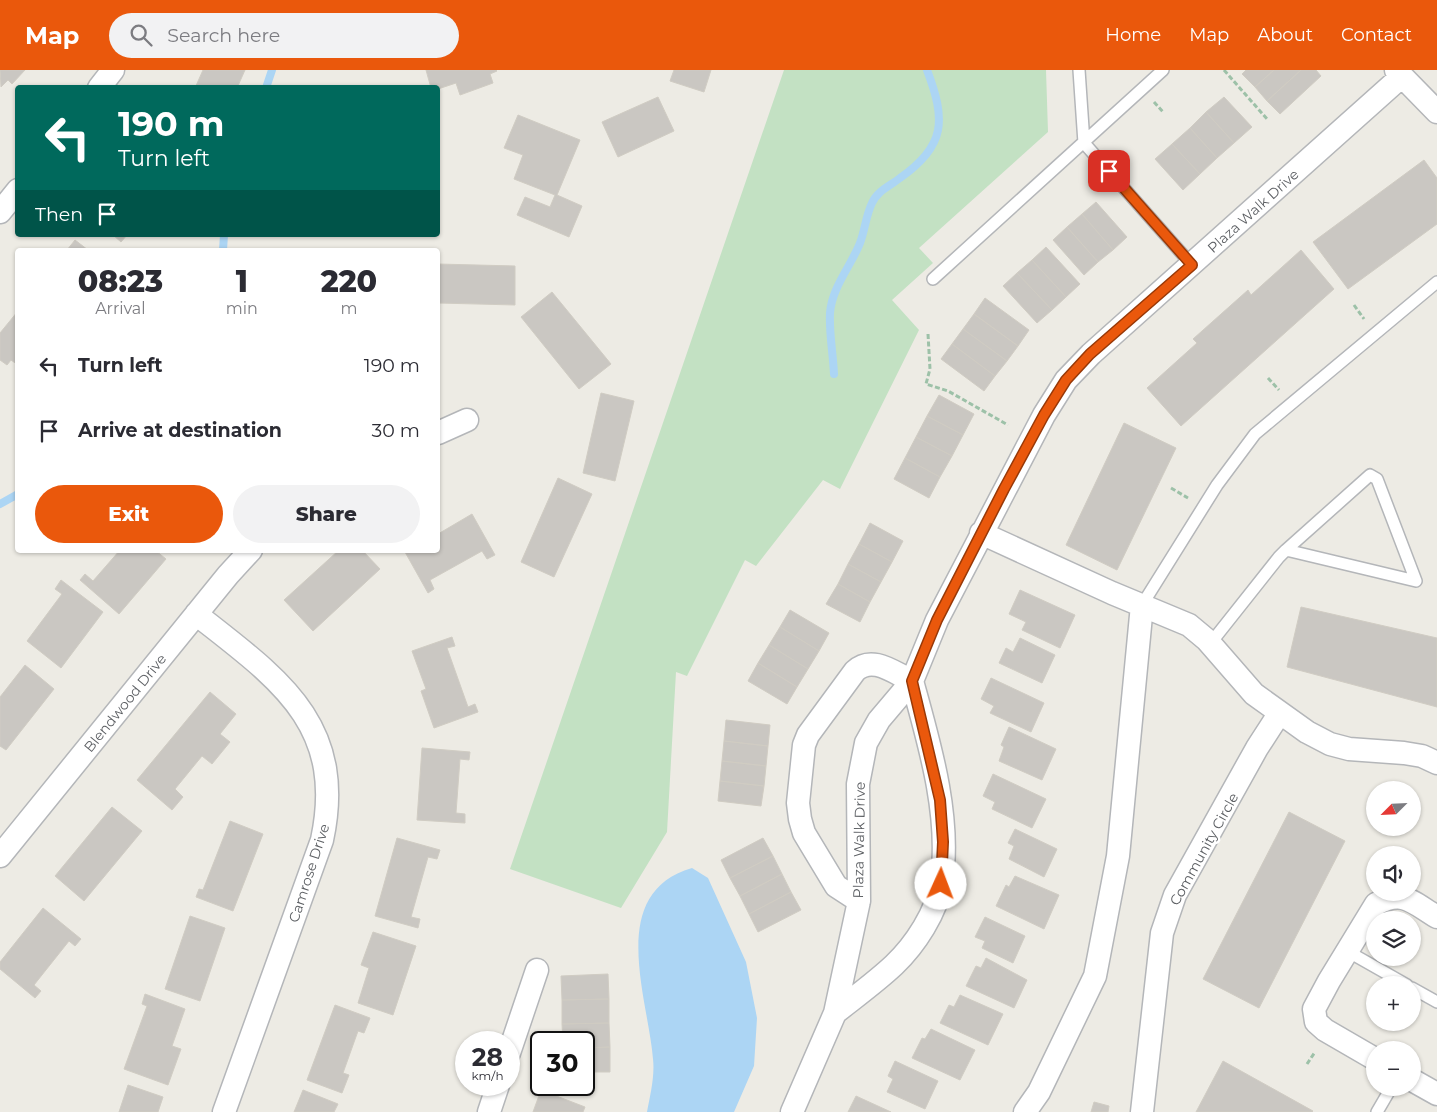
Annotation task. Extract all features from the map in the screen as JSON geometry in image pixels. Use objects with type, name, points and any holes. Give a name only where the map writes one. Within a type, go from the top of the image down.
[{"type":"street","points":[[101,85],[113,70]]},
{"type":"street","points":[[1398,73],[1437,112]]},
{"type":"street","name":"Plaza Walk Drive","points":[[792,1112],[835,1013],[859,902],[858,784],[866,743],[879,720],[912,681],[937,620],[981,532],[1044,415],[1066,380],[1090,354],[1192,265],[1398,73]]},
{"type":"street","points":[[0,212],[15,194]]},
{"type":"street","points":[[440,432],[467,420]]},
{"type":"street","points":[[981,532],[1189,625],[1210,644],[1254,694],[1279,714],[1330,744],[1349,749],[1422,756],[1437,763]]},
{"type":"street","name":"Blendwood Drive","points":[[0,856],[196,614],[248,553]]},
{"type":"street","points":[[1025,1112],[1039,1092],[1095,976],[1118,856],[1142,605]]},
{"type":"street","name":"Camrose Drive","points":[[196,614],[265,669],[294,699],[308,721],[317,742],[328,786],[326,820],[322,840],[224,1112]]},
{"type":"street","points":[[859,902],[836,886],[804,833],[798,803],[804,746],[815,725],[855,671],[863,664],[872,663],[912,681]]},
{"type":"street","name":"Plaza Walk Drive","points":[[835,1013],[895,964],[932,911],[941,884],[943,842],[940,800],[912,681]]},
{"type":"street","name":"Community Circle","points":[[1142,1112],[1162,933],[1175,895],[1279,714]]},
{"type":"street","points":[[1366,1054],[1325,1030],[1316,1022],[1314,1009],[1376,904],[1388,898],[1402,896],[1437,918]]},
{"type":"street","points":[[516,1031],[537,970]]},
{"type":"street","points":[[1421,1085],[1437,1094]]},
{"type":"street","points":[[489,1112],[494,1096]]},
{"type":"lane","points":[[1079,70],[1084,143],[1192,265]]},
{"type":"lane","points":[[933,279],[1163,70]]},
{"type":"lane","points":[[1142,605],[1217,485],[1255,434],[1437,282]]},
{"type":"lane","points":[[1210,644],[1286,550],[1370,475],[1377,479],[1416,582],[1286,550]]},
{"type":"lane","points":[[1347,951],[1391,976]]},
{"type":"lane","points":[[1421,993],[1437,1002]]},
{"type":"lane","points":[[1377,1112],[1386,1096]]},
{"type":"path","points":[[1224,70],[1268,119]]},
{"type":"path","points":[[928,334],[930,369],[926,384],[948,391],[1008,424]]},
{"type":"green space","points":[[784,70],[1046,70],[1048,132],[919,248],[933,263],[892,300],[919,330],[840,489],[823,480],[756,566],[745,560],[687,676],[676,672],[667,832],[621,908],[510,869]]},
{"type":"water","points":[[692,868],[708,878],[746,962],[757,1018],[754,1066],[734,1112],[647,1112],[652,1086],[653,1066],[650,1034],[640,978],[638,950],[641,923],[649,900],[665,881]]},
{"type":"building","points":[[0,70],[25,70],[12,84],[8,80],[1,87]]},
{"type":"building","points":[[203,70],[245,70],[238,85],[196,85]]},
{"type":"building","points":[[426,70],[497,71],[490,74],[493,83],[460,95],[456,83],[440,88],[440,85],[430,85]]},
{"type":"building","points":[[674,70],[711,70],[704,92],[670,81]]},
{"type":"building","points":[[1246,70],[1274,70],[1255,87],[1242,74]]},
{"type":"building","points":[[1274,70],[1301,70],[1267,101],[1255,87]]},
{"type":"building","points":[[1301,70],[1316,70],[1321,76],[1280,114],[1267,101]]},
{"type":"building","points":[[658,97],[674,131],[618,157],[602,122]]},
{"type":"building","points":[[1224,97],[1252,127],[1234,143],[1206,112]]},
{"type":"building","points":[[1206,112],[1234,143],[1217,158],[1190,128]]},
{"type":"building","points":[[518,115],[580,140],[557,195],[582,206],[569,237],[517,215],[525,197],[550,207],[555,195],[514,179],[523,155],[504,148]]},
{"type":"building","points":[[1190,128],[1217,158],[1200,174],[1172,144]]},
{"type":"building","points":[[1172,144],[1200,174],[1183,190],[1155,159]]},
{"type":"building","points":[[1424,160],[1437,178],[1437,224],[1348,289],[1313,242]]},
{"type":"building","points":[[1096,202],[1127,237],[1113,250],[1082,214]]},
{"type":"building","points":[[1082,214],[1113,250],[1098,262],[1067,227]]},
{"type":"building","points":[[1067,227],[1098,262],[1084,275],[1053,240]]},
{"type":"building","points":[[115,237],[125,237],[121,242]]},
{"type":"building","points":[[75,240],[85,248],[69,248]]},
{"type":"building","points":[[1046,247],[1080,284],[1066,297],[1032,260]]},
{"type":"building","points":[[1301,250],[1334,289],[1181,426],[1147,388],[1197,343],[1193,339],[1248,290],[1251,295]]},
{"type":"building","points":[[1032,260],[1066,297],[1052,310],[1017,273]]},
{"type":"building","points":[[440,264],[515,266],[515,305],[440,303]]},
{"type":"building","points":[[1017,273],[1052,310],[1037,323],[1003,286]]},
{"type":"building","points":[[552,292],[611,364],[579,389],[521,317]]},
{"type":"building","points":[[985,298],[1029,330],[1018,346],[974,314]]},
{"type":"building","points":[[974,314],[1018,346],[1007,361],[963,329]]},
{"type":"building","points":[[15,315],[15,363],[11,360],[7,365],[0,360],[0,333]]},
{"type":"building","points":[[963,329],[1007,361],[995,376],[952,344]]},
{"type":"building","points":[[952,344],[995,376],[984,391],[941,359]]},
{"type":"building","points":[[601,393],[634,401],[615,481],[583,473]]},
{"type":"building","points":[[939,395],[974,414],[963,435],[927,416]]},
{"type":"building","points":[[927,416],[963,435],[952,456],[916,437]]},
{"type":"building","points":[[1124,423],[1176,448],[1117,570],[1066,545]]},
{"type":"building","points":[[916,437],[952,456],[940,477],[905,458]]},
{"type":"building","points":[[905,458],[940,477],[929,498],[894,479]]},
{"type":"building","points":[[558,478],[592,494],[554,577],[521,562]]},
{"type":"building","points":[[472,514],[495,555],[487,559],[482,551],[430,580],[434,589],[428,593],[406,553],[440,553],[440,533]]},
{"type":"building","points":[[870,523],[903,541],[892,562],[859,544]]},
{"type":"building","points":[[859,544],[892,562],[881,582],[848,564]]},
{"type":"building","points":[[117,553],[159,553],[166,559],[119,614],[80,580],[85,574],[93,581]]},
{"type":"building","points":[[336,553],[365,553],[380,569],[313,631],[284,600]]},
{"type":"building","points":[[848,564],[881,582],[870,602],[838,584]]},
{"type":"building","points":[[61,580],[103,612],[61,668],[27,641],[62,594],[55,589]]},
{"type":"building","points":[[838,584],[870,602],[860,622],[826,604]]},
{"type":"building","points":[[1020,590],[1075,615],[1060,648],[1022,630],[1026,622],[1009,614]]},
{"type":"building","points":[[1301,607],[1437,638],[1437,707],[1287,667]]},
{"type":"building","points":[[790,610],[829,633],[819,651],[780,627]]},
{"type":"building","points":[[780,627],[819,651],[808,669],[769,645]]},
{"type":"building","points":[[452,637],[455,646],[447,648],[468,707],[475,704],[478,712],[434,728],[421,691],[426,689],[412,651]]},
{"type":"building","points":[[1020,638],[1055,655],[1042,683],[999,663],[1006,648],[1013,652]]},
{"type":"building","points":[[769,645],[808,669],[797,687],[758,663]]},
{"type":"building","points":[[758,663],[797,687],[787,704],[748,681]]},
{"type":"building","points":[[25,665],[54,689],[6,750],[0,746],[0,697]]},
{"type":"building","points":[[991,678],[1044,703],[1031,732],[990,713],[994,706],[981,699]]},
{"type":"building","points":[[210,692],[236,714],[220,734],[230,742],[212,764],[202,756],[175,789],[183,797],[172,810],[137,780]]},
{"type":"building","points":[[726,720],[770,725],[768,746],[724,741]]},
{"type":"building","points":[[1009,727],[1056,749],[1042,780],[999,761],[1004,747],[1001,745]]},
{"type":"building","points":[[724,741],[768,746],[766,766],[722,761]]},
{"type":"building","points":[[422,748],[470,752],[469,760],[460,759],[456,813],[465,814],[465,823],[417,820]]},
{"type":"building","points":[[722,761],[766,766],[764,786],[720,781]]},
{"type":"building","points":[[993,774],[1046,799],[1032,828],[992,809],[995,802],[983,796]]},
{"type":"building","points":[[720,781],[764,786],[761,806],[718,801]]},
{"type":"building","points":[[112,807],[142,831],[84,901],[55,876]]},
{"type":"building","points":[[1289,812],[1345,841],[1259,1008],[1203,979]]},
{"type":"building","points":[[230,821],[263,834],[233,911],[196,897],[199,889],[203,890]]},
{"type":"building","points":[[1015,829],[1057,849],[1044,877],[1009,859],[1014,846],[1008,843]]},
{"type":"building","points":[[397,838],[440,850],[437,859],[428,857],[411,917],[420,919],[418,928],[375,916]]},
{"type":"building","points":[[763,838],[773,856],[730,878],[721,860]]},
{"type":"building","points":[[773,856],[782,874],[740,896],[730,878]]},
{"type":"building","points":[[782,874],[791,892],[749,914],[740,896]]},
{"type":"building","points":[[1015,876],[1059,895],[1044,929],[996,906],[1006,885],[1009,887]]},
{"type":"building","points":[[791,892],[801,910],[758,932],[749,914]]},
{"type":"building","points":[[43,908],[81,939],[75,946],[69,941],[34,985],[41,991],[35,998],[0,969],[0,962]]},
{"type":"building","points":[[190,916],[225,928],[200,1001],[165,989]]},
{"type":"building","points":[[985,917],[1025,936],[1013,963],[982,948],[985,941],[975,937]]},
{"type":"building","points":[[373,932],[416,946],[393,1015],[358,1003],[369,968],[361,965]]},
{"type":"building","points":[[986,958],[1027,980],[1014,1008],[966,986],[976,966],[981,968]]},
{"type":"building","points":[[608,974],[609,999],[562,1000],[561,976]]},
{"type":"building","points":[[145,994],[185,1009],[172,1046],[181,1049],[168,1085],[124,1069],[147,1006],[142,1004]]},
{"type":"building","points":[[960,995],[1003,1014],[988,1045],[940,1023],[949,1005],[954,1007]]},
{"type":"building","points":[[609,999],[609,1023],[562,1024],[562,1000]]},
{"type":"building","points":[[335,1005],[370,1018],[364,1033],[358,1031],[343,1073],[349,1075],[342,1093],[307,1080]]},
{"type":"building","points":[[609,1023],[610,1047],[595,1048],[595,1031],[562,1031],[562,1024]]},
{"type":"building","points":[[931,1029],[975,1050],[960,1080],[912,1058],[922,1038],[925,1039]]},
{"type":"building","points":[[610,1047],[610,1072],[595,1072],[595,1048]]},
{"type":"building","points":[[895,1061],[938,1081],[925,1109],[887,1092],[893,1079],[888,1076]]},
{"type":"building","points":[[1223,1061],[1313,1111],[1196,1112]]},
{"type":"building","points":[[128,1085],[163,1097],[158,1112],[119,1112]]},
{"type":"building","points":[[303,1090],[338,1104],[334,1112],[294,1112]]},
{"type":"building","points":[[539,1096],[557,1096],[585,1107],[583,1112],[533,1112]]},
{"type":"building","points":[[856,1096],[891,1112],[848,1112]]},
{"type":"building","points":[[1094,1102],[1109,1106],[1108,1112],[1091,1112]]},
{"type":"waterway","points":[[267,85],[272,70]]},
{"type":"waterway","points":[[834,374],[830,328],[831,303],[838,285],[860,243],[870,208],[880,192],[915,166],[926,155],[934,143],[938,131],[937,103],[927,70]]},
{"type":"waterway","points":[[223,248],[224,237]]},
{"type":"waterway","points":[[0,504],[15,496]]},
{"type":"route","points":[[941,884],[943,842],[940,800],[912,681],[937,620],[1004,489],[1044,415],[1066,380],[1090,354],[1192,265],[1109,171]]}]
